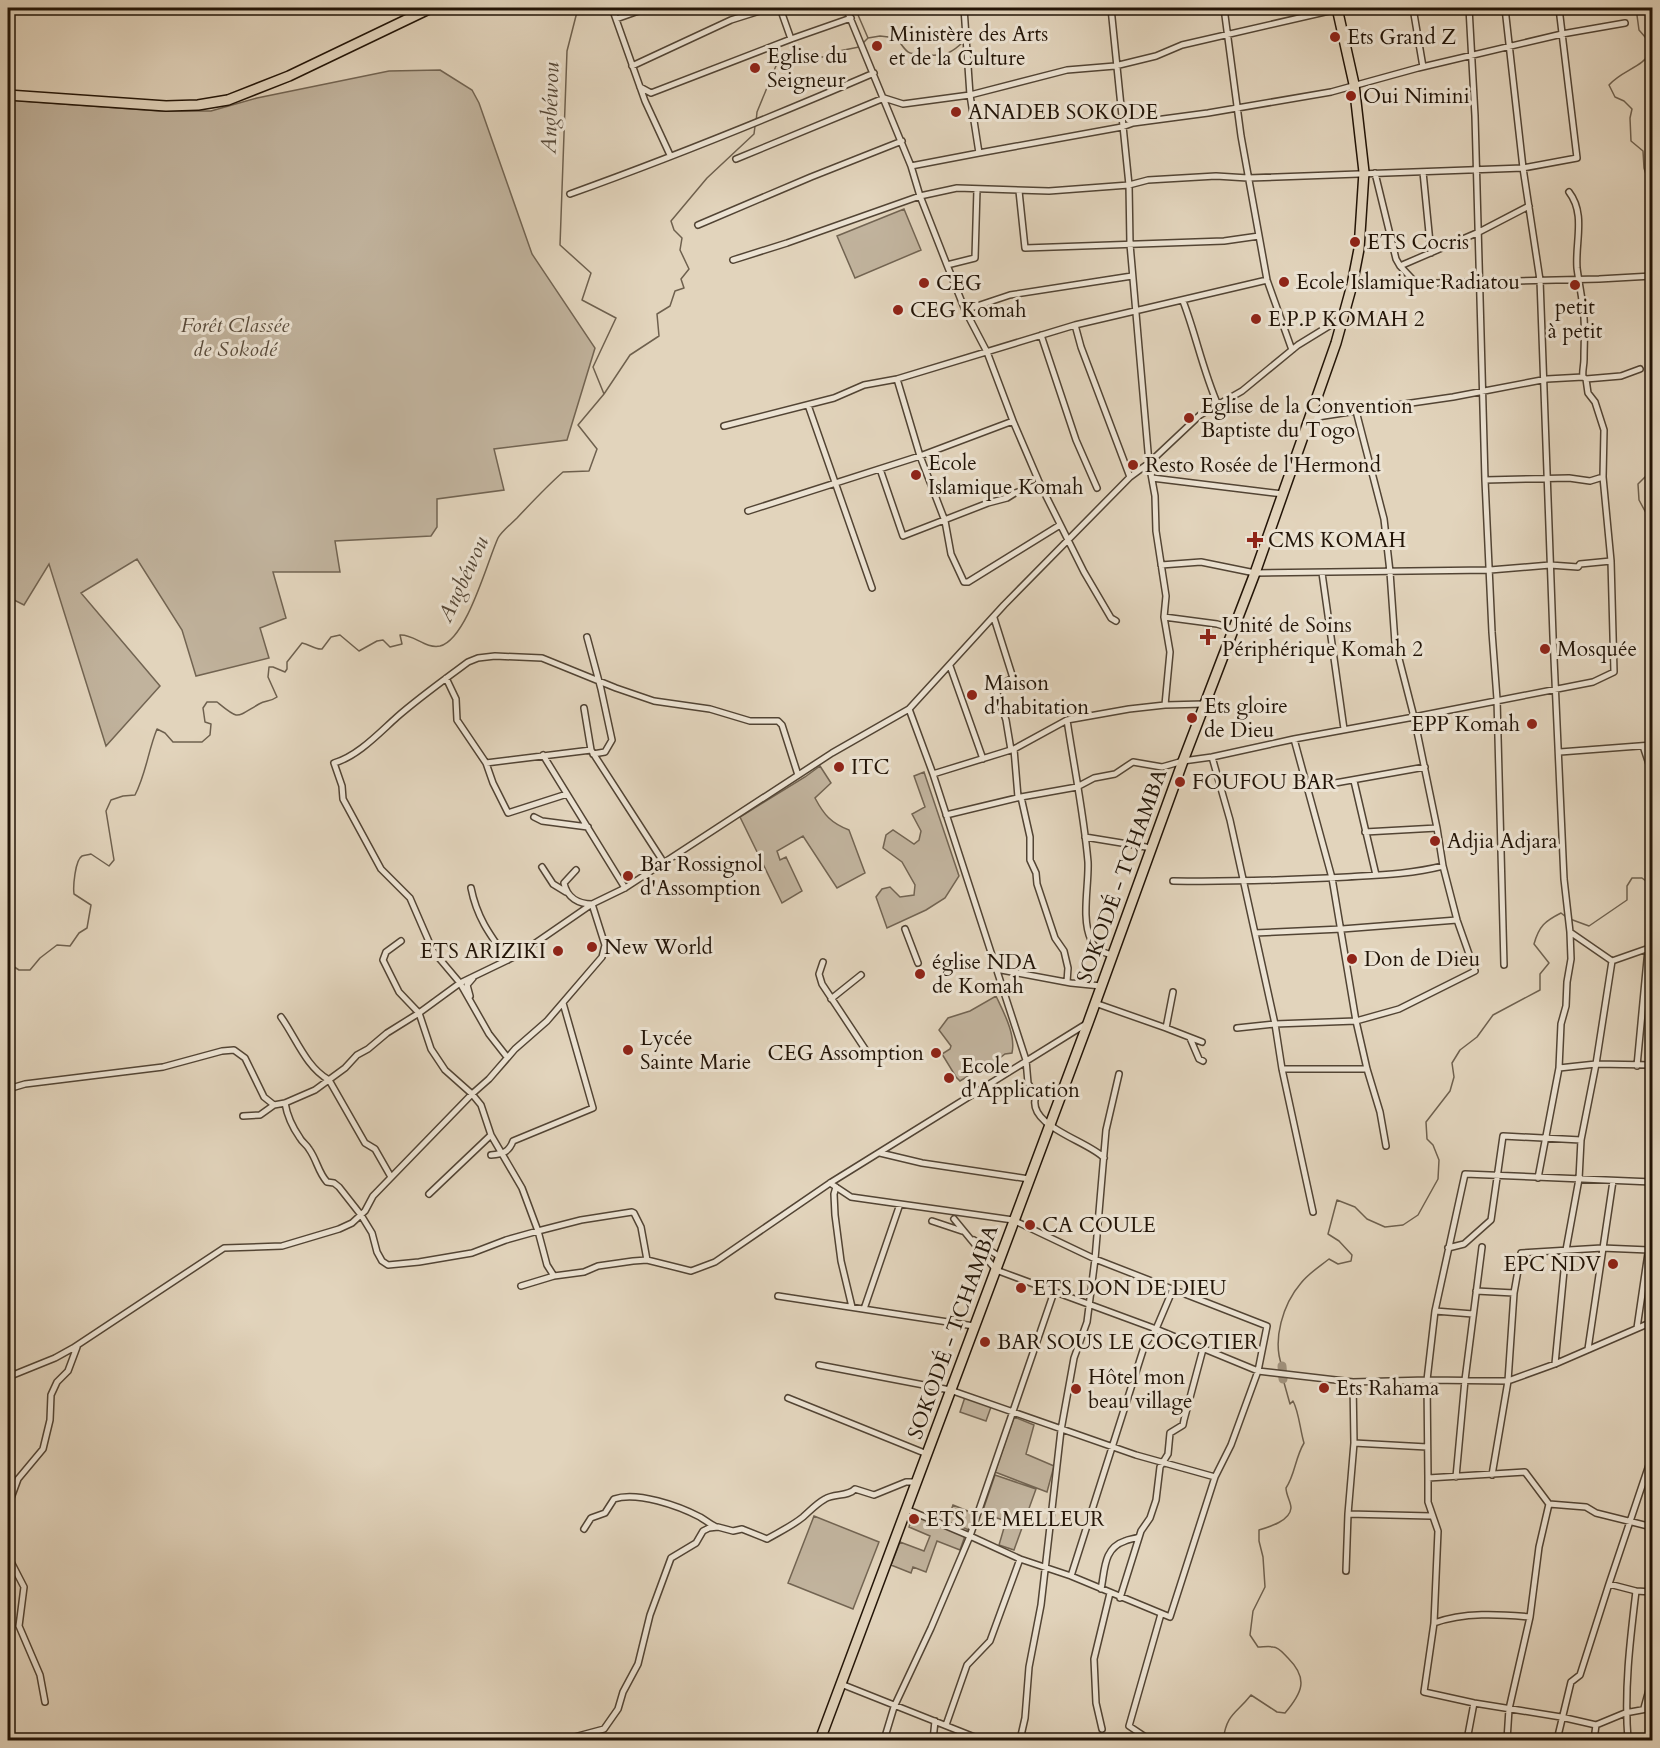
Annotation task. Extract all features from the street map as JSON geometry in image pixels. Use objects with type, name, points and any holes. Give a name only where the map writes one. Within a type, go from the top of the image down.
[{"type":"main road","points":[[8,94],[151,105],[210,104],[243,95],[289,76],[431,8]]},
{"type":"main road","name":"SOKODÉ - TCHAMBA","points":[[820,1740],[1088,1023],[1204,704],[1255,573],[1311,418],[1344,317],[1361,236],[1364,172],[1354,84],[1337,8]]},
{"type":"street","points":[[612,8],[645,101],[670,155]]},
{"type":"street","points":[[616,19],[647,8]]},
{"type":"street","points":[[632,66],[731,20],[769,8]]},
{"type":"street","points":[[780,8],[791,39]]},
{"type":"street","points":[[846,8],[902,141],[947,266],[965,310],[987,352],[1013,421],[1067,540],[1111,618],[1116,621]]},
{"type":"street","points":[[964,8],[970,95],[979,153]]},
{"type":"street","points":[[1111,8],[1115,66],[1129,185],[1132,276],[1149,463],[1166,596],[1164,618],[1170,652],[1165,705]]},
{"type":"street","points":[[1224,8],[1248,178],[1267,280],[1292,350]]},
{"type":"street","points":[[736,159],[884,98],[903,104],[970,95],[1067,70],[1115,66],[1227,34],[1337,8],[1353,8]]},
{"type":"street","points":[[1413,8],[1423,67]]},
{"type":"street","points":[[1469,8],[1479,232],[1485,480],[1497,699],[1504,965]]},
{"type":"street","points":[[1505,8],[1523,168],[1540,280],[1564,879],[1571,959],[1566,1006],[1561,1024],[1559,1068],[1538,1178]]},
{"type":"street","points":[[733,260],[920,196],[957,188],[1019,191],[1085,190],[1129,185],[1148,180],[1216,176],[1248,178],[1523,168],[1577,158],[1559,8]]},
{"type":"street","points":[[645,101],[651,93],[851,18]]},
{"type":"street","points":[[911,166],[1122,127],[1133,123],[1331,92],[1354,84],[1562,34],[1625,23]]},
{"type":"street","points":[[570,194],[739,130],[874,73]]},
{"type":"street","points":[[640,87],[651,93]]},
{"type":"street","points":[[698,225],[902,141]]},
{"type":"street","points":[[1423,172],[1431,253]]},
{"type":"street","points":[[1375,173],[1386,221],[1400,266],[1416,283]]},
{"type":"street","points":[[947,266],[975,258],[976,189]]},
{"type":"street","points":[[1019,191],[1025,248],[1224,240],[1259,236]]},
{"type":"street","points":[[946,815],[1019,797],[1077,787],[1094,778],[1115,774],[1133,762],[1162,767],[1344,729],[1593,682],[1614,672],[1611,561],[1603,477],[1604,430],[1595,402],[1588,393],[1582,372],[1585,362],[1584,316],[1577,268],[1580,240],[1578,208],[1569,192]]},
{"type":"street","points":[[1400,266],[1479,232],[1529,206]]},
{"type":"street","points":[[965,310],[1010,295],[1132,276]]},
{"type":"street","points":[[1352,285],[1580,280],[1653,276]]},
{"type":"street","points":[[724,426],[834,398],[864,386],[897,379],[1075,325],[1267,280]]},
{"type":"street","points":[[1183,301],[1193,327],[1194,339],[1207,379],[1218,405]]},
{"type":"street","points":[[243,1116],[260,1115],[274,1105],[285,1103],[315,1090],[345,1068],[357,1055],[460,983],[508,960],[546,937],[557,926],[592,904],[625,888],[798,776],[909,709],[1067,540],[1130,477],[1149,463],[1200,415],[1242,391],[1292,350],[1344,317]]},
{"type":"street","points":[[1075,325],[1130,477]]},
{"type":"street","points":[[1041,335],[1076,440],[1097,488]]},
{"type":"street","points":[[1311,418],[1543,380],[1621,376],[1640,369]]},
{"type":"street","points":[[897,379],[920,456],[945,521],[951,554],[964,582],[968,582],[1060,525]]},
{"type":"street","points":[[808,405],[873,588]]},
{"type":"street","points":[[1237,1028],[1356,1021],[1399,1009],[1475,971],[1457,920],[1443,866],[1425,767],[1395,643],[1384,519],[1356,411]]},
{"type":"street","points":[[748,511],[920,456],[1013,421]]},
{"type":"street","points":[[880,469],[903,536],[1041,484]]},
{"type":"street","points":[[1485,480],[1569,478],[1590,482],[1603,477]]},
{"type":"street","points":[[1152,478],[1283,494]]},
{"type":"street","points":[[1161,565],[1201,562],[1255,573],[1322,573],[1490,570],[1550,565],[1578,567],[1580,564],[1611,561]]},
{"type":"street","points":[[1322,573],[1344,729]]},
{"type":"street","points":[[994,618],[1013,678],[995,687],[1006,720],[1019,797],[1030,837],[1030,860],[1055,938],[1064,951],[1068,968],[1067,982]]},
{"type":"street","points":[[1164,618],[1217,624],[1233,629]]},
{"type":"street","points":[[486,763],[500,763],[543,755],[605,752],[612,740],[587,637]]},
{"type":"street","points":[[507,1057],[489,1034],[460,983],[433,951],[410,898],[381,869],[343,799],[342,786],[334,763],[345,759],[380,734],[398,716],[468,662],[478,658],[533,657],[549,660],[654,701],[710,710],[750,721],[778,721],[782,725],[798,776]]},
{"type":"street","points":[[950,666],[983,759]]},
{"type":"street","points":[[446,678],[456,699],[457,720],[486,763],[508,813],[567,794]]},
{"type":"street","points":[[933,774],[1012,750],[1067,720],[1129,709],[1204,704]]},
{"type":"street","points":[[584,708],[592,752],[664,863]]},
{"type":"street","points":[[909,709],[933,774],[1026,1060],[1028,1083],[1036,1096],[1035,1108],[1057,1131],[1099,1152],[1104,1158]]},
{"type":"street","points":[[1067,720],[1088,865],[1088,930],[1091,942],[1098,951],[1112,955]]},
{"type":"street","points":[[1294,739],[1332,878],[1356,1021],[1380,1112],[1386,1146]]},
{"type":"street","points":[[1560,752],[1653,745]]},
{"type":"street","points":[[1643,746],[1653,773]]},
{"type":"street","points":[[543,755],[625,888]]},
{"type":"street","points":[[1212,757],[1230,820],[1313,1212]]},
{"type":"street","points":[[1307,788],[1425,767]]},
{"type":"street","points":[[1354,781],[1376,875]]},
{"type":"street","points":[[534,817],[542,821],[588,827]]},
{"type":"street","points":[[1365,832],[1437,828]]},
{"type":"street","points":[[1085,837],[1146,847]]},
{"type":"street","points":[[1173,881],[1243,882],[1332,878],[1417,873],[1443,866]]},
{"type":"street","points":[[542,867],[553,884],[568,892],[580,903],[592,904]]},
{"type":"street","points":[[568,892],[564,883],[576,870]]},
{"type":"street","points":[[471,888],[475,908],[481,922],[508,960]]},
{"type":"street","points":[[8,1377],[55,1358],[77,1345],[224,1248],[282,1246],[352,1223],[365,1211],[373,1196],[489,1079],[507,1057],[547,1022],[602,957],[605,949],[603,936],[592,904]]},
{"type":"street","points":[[1255,933],[1457,920]]},
{"type":"street","points":[[905,929],[918,963]]},
{"type":"street","points":[[1570,929],[1612,961]]},
{"type":"street","points":[[401,941],[386,952],[383,960],[399,992],[419,1013],[431,1049],[446,1070],[481,1105],[491,1135],[522,1188],[538,1231],[547,1265],[554,1276]]},
{"type":"street","points":[[1612,961],[1650,948],[1638,1066]]},
{"type":"street","points":[[1555,1364],[1566,1250],[1579,1179],[1581,1140],[1596,1064],[1612,961]]},
{"type":"street","points":[[823,962],[819,974],[822,984],[868,1055]]},
{"type":"street","points":[[996,969],[1101,987]]},
{"type":"street","points":[[831,999],[861,975]]},
{"type":"street","points":[[474,976],[467,985],[475,1009]]},
{"type":"street","points":[[1166,1028],[1173,992]]},
{"type":"street","points":[[491,1155],[502,1154],[510,1149],[513,1142],[593,1108],[563,1003]]},
{"type":"street","points":[[1095,1003],[1202,1042]]},
{"type":"street","points":[[281,1017],[302,1052],[319,1074],[329,1080],[365,1143],[375,1149],[391,1177]]},
{"type":"street","points":[[521,1286],[554,1276],[584,1272],[598,1266],[647,1260],[691,1271],[715,1262],[830,1183],[1088,1023]]},
{"type":"street","points":[[1190,1038],[1199,1059],[1203,1061]]},
{"type":"street","points":[[8,1089],[25,1084],[163,1067],[222,1051],[234,1050],[245,1058],[264,1097],[274,1105]]},
{"type":"street","points":[[1559,1068],[1596,1064],[1653,1065]]},
{"type":"street","points":[[1282,1069],[1367,1069]]},
{"type":"street","points":[[1020,1740],[1029,1667],[1038,1622],[1061,1430],[1074,1358],[1087,1322],[1107,1126],[1119,1074]]},
{"type":"street","points":[[285,1103],[286,1111],[300,1139],[309,1149],[321,1175],[327,1182],[339,1187],[361,1215],[372,1233],[377,1252],[382,1261],[388,1264],[419,1262],[472,1253],[538,1231],[581,1220],[632,1212],[641,1227],[647,1260]]},
{"type":"street","points":[[429,1194],[491,1135]]},
{"type":"street","points":[[1448,1248],[1464,1244],[1491,1220],[1503,1136],[1581,1140]]},
{"type":"street","points":[[880,1153],[922,1163],[1029,1179]]},
{"type":"street","points":[[1653,1182],[1465,1174],[1435,1311],[1427,1380],[1428,1502],[1438,1531],[1434,1623],[1424,1692],[1596,1725],[1625,1713],[1653,1708]]},
{"type":"street","points":[[1588,1349],[1613,1181]]},
{"type":"street","points":[[830,1183],[851,1197],[1013,1220],[1095,1259],[1267,1326],[1258,1371],[1231,1445],[1215,1477],[1170,1617],[1071,1576],[1020,1559],[906,1509]]},
{"type":"street","points":[[836,1187],[835,1215],[841,1261],[852,1308]]},
{"type":"street","points":[[864,1309],[900,1204]]},
{"type":"street","points":[[948,1224],[958,1212]]},
{"type":"street","points":[[954,1219],[996,1270],[1156,1329],[1258,1371],[1270,1373],[1353,1382],[1508,1381],[1555,1364],[1653,1322]]},
{"type":"street","points":[[932,1221],[948,1224],[964,1232],[1000,1257]]},
{"type":"street","points":[[1636,1328],[1653,1226]]},
{"type":"street","points":[[1456,1477],[1465,1380],[1482,1247]]},
{"type":"street","points":[[1492,1475],[1508,1381],[1514,1293],[1521,1253],[1602,1248],[1649,1250]]},
{"type":"street","points":[[1071,1576],[1145,1344],[1156,1329],[1173,1289]]},
{"type":"street","points":[[884,1740],[894,1707],[970,1536],[1054,1292]]},
{"type":"street","points":[[1476,1292],[1514,1293]]},
{"type":"street","points":[[778,1296],[974,1326]]},
{"type":"street","points":[[1435,1311],[1473,1314]]},
{"type":"street","points":[[45,1702],[40,1675],[19,1626],[24,1587],[8,1556],[10,1514],[8,1507],[18,1479],[43,1449],[50,1420],[51,1395],[57,1382],[68,1371],[77,1345]]},
{"type":"street","points":[[1120,1598],[1141,1531],[1150,1518],[1156,1500],[1161,1462],[1168,1454],[1170,1434],[1183,1425],[1203,1349]]},
{"type":"street","points":[[819,1365],[950,1390],[1061,1430],[1215,1477]]},
{"type":"street","points":[[1346,1570],[1354,1443],[1353,1382]]},
{"type":"street","points":[[788,1398],[927,1454]]},
{"type":"street","points":[[1354,1443],[1427,1447]]},
{"type":"street","points":[[1557,1740],[1570,1682],[1580,1675],[1629,1521],[1653,1456]]},
{"type":"street","points":[[1428,1478],[1526,1472],[1549,1504],[1586,1508],[1596,1513],[1653,1527]]},
{"type":"street","points":[[563,1740],[594,1733],[604,1729],[611,1721],[638,1664],[650,1615],[670,1560],[696,1544],[703,1532],[709,1528],[733,1531],[742,1529],[767,1539],[790,1526],[816,1504],[829,1497],[851,1493],[855,1489],[874,1495],[906,1482],[915,1482]]},
{"type":"street","points":[[584,1529],[591,1518],[605,1514],[614,1500],[640,1497],[686,1510],[717,1528]]},
{"type":"street","points":[[1507,1740],[1509,1708],[1530,1617],[1539,1547],[1549,1504]]},
{"type":"street","points":[[1348,1514],[1431,1516]]},
{"type":"street","points":[[1101,1589],[1106,1559],[1112,1549],[1124,1541],[1139,1537]]},
{"type":"street","points":[[946,1725],[967,1665],[990,1641],[1020,1559]]},
{"type":"street","points":[[1609,1584],[1636,1591],[1653,1592]]},
{"type":"street","points":[[1628,1740],[1625,1713],[1628,1654],[1636,1591]]},
{"type":"street","points":[[1102,1729],[1096,1702],[1094,1659],[1110,1593]]},
{"type":"street","points":[[1150,1740],[1129,1726],[1161,1614]]},
{"type":"street","points":[[1434,1623],[1447,1618],[1486,1614],[1530,1617]]},
{"type":"street","points":[[1644,1708],[1653,1679]]},
{"type":"street","points":[[841,1684],[894,1707],[982,1740]]},
{"type":"street","points":[[1467,1740],[1474,1703]]},
{"type":"street","points":[[933,1740],[935,1721]]},
{"type":"street","points":[[1594,1740],[1596,1725]]},
{"type":"green space","name":"Forêt Classée de Sokodé","points":[[440,70],[472,90],[479,103],[532,254],[595,348],[567,440],[494,449],[504,490],[437,499],[437,527],[431,536],[335,541],[340,572],[273,572],[286,618],[260,628],[269,658],[196,676],[182,630],[137,559],[81,593],[160,686],[106,746],[49,564],[24,605],[8,597],[8,100],[160,111],[211,111],[257,98],[389,71]]},
{"type":"green space","points":[[904,209],[921,250],[855,278],[837,236]]},
{"type":"green space","points":[[820,766],[831,783],[815,798],[829,818],[849,830],[865,873],[837,888],[803,836],[777,851],[780,860],[786,857],[802,891],[782,903],[740,817]]},
{"type":"green space","points":[[924,772],[959,876],[945,898],[926,910],[887,928],[876,897],[882,889],[890,887],[900,897],[914,895],[915,885],[902,862],[883,848],[886,835],[893,830],[914,844],[919,840],[921,831],[912,814],[925,807],[914,776]]},
{"type":"green space","points":[[996,996],[1011,1032],[1012,1053],[1005,1054],[988,1067],[960,1081],[942,1054],[951,1046],[939,1030],[948,1018],[970,1011]]},
{"type":"green space","points":[[965,1397],[991,1407],[986,1421],[960,1412]]},
{"type":"green space","points":[[1014,1417],[1034,1425],[1026,1454],[1054,1466],[1047,1492],[995,1472]]},
{"type":"green space","points":[[995,1475],[1036,1489],[1014,1550],[999,1545],[1006,1521],[982,1513]]},
{"type":"green space","points":[[953,1505],[975,1514],[969,1530],[947,1521]]},
{"type":"green space","points":[[814,1516],[879,1542],[853,1609],[788,1583]]},
{"type":"green space","points":[[918,1516],[965,1536],[960,1550],[937,1541],[926,1572],[913,1567],[911,1573],[891,1565],[900,1542],[924,1551],[930,1536],[909,1527],[911,1521],[915,1523]]},
{"type":"waterway","name":"Angbéwou","points":[[8,963],[19,970],[30,970],[40,958],[57,945],[70,946],[79,933],[87,928],[91,905],[74,894],[76,868],[82,856],[91,854],[109,866],[114,860],[106,811],[111,800],[135,795],[157,729],[165,733],[173,742],[202,742],[210,735],[211,724],[205,722],[203,708],[207,702],[217,702],[229,712],[237,715],[275,699],[277,697],[268,677],[269,667],[285,672],[287,662],[302,643],[322,649],[331,637],[340,635],[359,651],[383,640],[390,647],[402,644],[400,635],[405,635],[424,644],[440,646],[450,640],[459,630],[502,533],[563,472],[589,471],[597,449],[578,425],[604,394],[593,367],[616,318],[582,300],[591,273],[560,245],[567,51],[578,8]]},
{"type":"waterway","points":[[855,8],[868,38],[862,44]]},
{"type":"waterway","points":[[1636,8],[1639,30],[1652,45]]},
{"type":"waterway","points":[[868,38],[880,36],[897,38],[910,53],[935,55],[948,53],[964,41]]},
{"type":"waterway","points":[[756,122],[757,112],[778,61],[789,56],[824,57],[859,47]]},
{"type":"waterway","points":[[1652,51],[1643,61],[1609,85],[1615,97],[1624,101],[1632,109],[1631,141],[1643,151],[1644,168],[1651,190],[1650,213],[1652,216]]},
{"type":"waterway","points":[[604,394],[630,355],[659,336],[657,314],[670,306],[675,291],[684,288],[681,279],[689,269],[680,250],[682,238],[674,230],[671,221],[707,178],[754,134],[755,126]]},
{"type":"waterway","points":[[1652,470],[1638,484],[1639,500],[1652,524]]},
{"type":"waterway","points":[[1570,919],[1589,926],[1627,900],[1627,886],[1632,878],[1642,878],[1652,886]]},
{"type":"waterway","points":[[1282,1366],[1279,1356],[1279,1334],[1289,1301],[1307,1276],[1329,1259],[1338,1264],[1351,1261],[1352,1255],[1339,1241],[1328,1234],[1337,1200],[1355,1207],[1367,1219],[1385,1227],[1403,1225],[1418,1215],[1438,1179],[1439,1160],[1433,1145],[1427,1139],[1426,1122],[1450,1091],[1454,1077],[1452,1063],[1460,1050],[1477,1037],[1493,1015],[1540,990],[1540,974],[1549,963],[1534,944],[1536,938],[1543,925],[1551,919],[1561,913],[1566,917]]},
{"type":"waterway","points":[[1282,1366],[1283,1379]]},
{"type":"waterway","points":[[1223,1740],[1227,1724],[1233,1714],[1251,1695],[1277,1712],[1285,1713],[1296,1699],[1301,1686],[1299,1673],[1283,1653],[1275,1647],[1258,1647],[1250,1635],[1253,1611],[1265,1587],[1259,1530],[1278,1523],[1290,1513],[1291,1506],[1286,1488],[1304,1443],[1297,1410],[1293,1401],[1290,1404],[1283,1379]]},
{"type":"place","name":"Ets Grand Z","points":[[1335,37]]},
{"type":"place","name":"Ministère des Arts et de la Culture","points":[[877,46]]},
{"type":"place","name":"Eglise du Seigneur","points":[[755,68]]},
{"type":"place","name":"Oui Nimini","points":[[1351,96]]},
{"type":"place","name":"ANADEB SOKODE","points":[[956,112]]},
{"type":"place","name":"ETS Cocris","points":[[1355,242]]},
{"type":"place","name":"Ecole Islamique Radiatou","points":[[1284,282]]},
{"type":"place","name":"CEG","points":[[924,283]]},
{"type":"place","name":"petit à petit","points":[[1575,285]]},
{"type":"place","name":"CEG Komah","points":[[898,310]]},
{"type":"place","name":"E.P.P KOMAH 2","points":[[1256,319]]},
{"type":"place","name":"Eglise de la Convention Baptiste du Togo","points":[[1189,418]]},
{"type":"place","name":"Resto Rosée de l'Hermond","points":[[1133,465]]},
{"type":"place","name":"Ecole Islamique Komah","points":[[916,475]]},
{"type":"place","name":"CMS KOMAH","points":[[1255,540]]},
{"type":"place","name":"Unité de Soins Périphérique Komah 2","points":[[1208,637]]},
{"type":"place","name":"Mosquée","points":[[1545,649]]},
{"type":"place","name":"Maison d'habitation","points":[[972,695]]},
{"type":"place","name":"Ets gloire de Dieu","points":[[1192,718]]},
{"type":"place","name":"EPP Komah","points":[[1532,724]]},
{"type":"place","name":"ITC","points":[[839,767]]},
{"type":"place","name":"FOUFOU BAR","points":[[1180,782]]},
{"type":"place","name":"Adjia Adjara","points":[[1435,841]]},
{"type":"place","name":"Bar Rossignol d'Assomption","points":[[628,876]]},
{"type":"place","name":"New World","points":[[592,947]]},
{"type":"place","name":"ETS ARIZIKI","points":[[558,951]]},
{"type":"place","name":"Don de Dieu","points":[[1352,959]]},
{"type":"place","name":"église NDA de Komah","points":[[920,974]]},
{"type":"place","name":"Lycée Sainte Marie","points":[[628,1050]]},
{"type":"place","name":"CEG Assomption","points":[[936,1053]]},
{"type":"place","name":"Ecole d'Application","points":[[949,1078]]},
{"type":"place","name":"CA COULE","points":[[1030,1225]]},
{"type":"place","name":"EPC NDV","points":[[1613,1264]]},
{"type":"place","name":"ETS DON DE DIEU","points":[[1021,1288]]},
{"type":"place","name":"BAR SOUS LE COCOTIER","points":[[985,1342]]},
{"type":"place","name":"Ets Rahama","points":[[1324,1388]]},
{"type":"place","name":"Hôtel mon beau village","points":[[1076,1389]]},
{"type":"place","name":"ETS LE MELLEUR","points":[[914,1519]]}]
